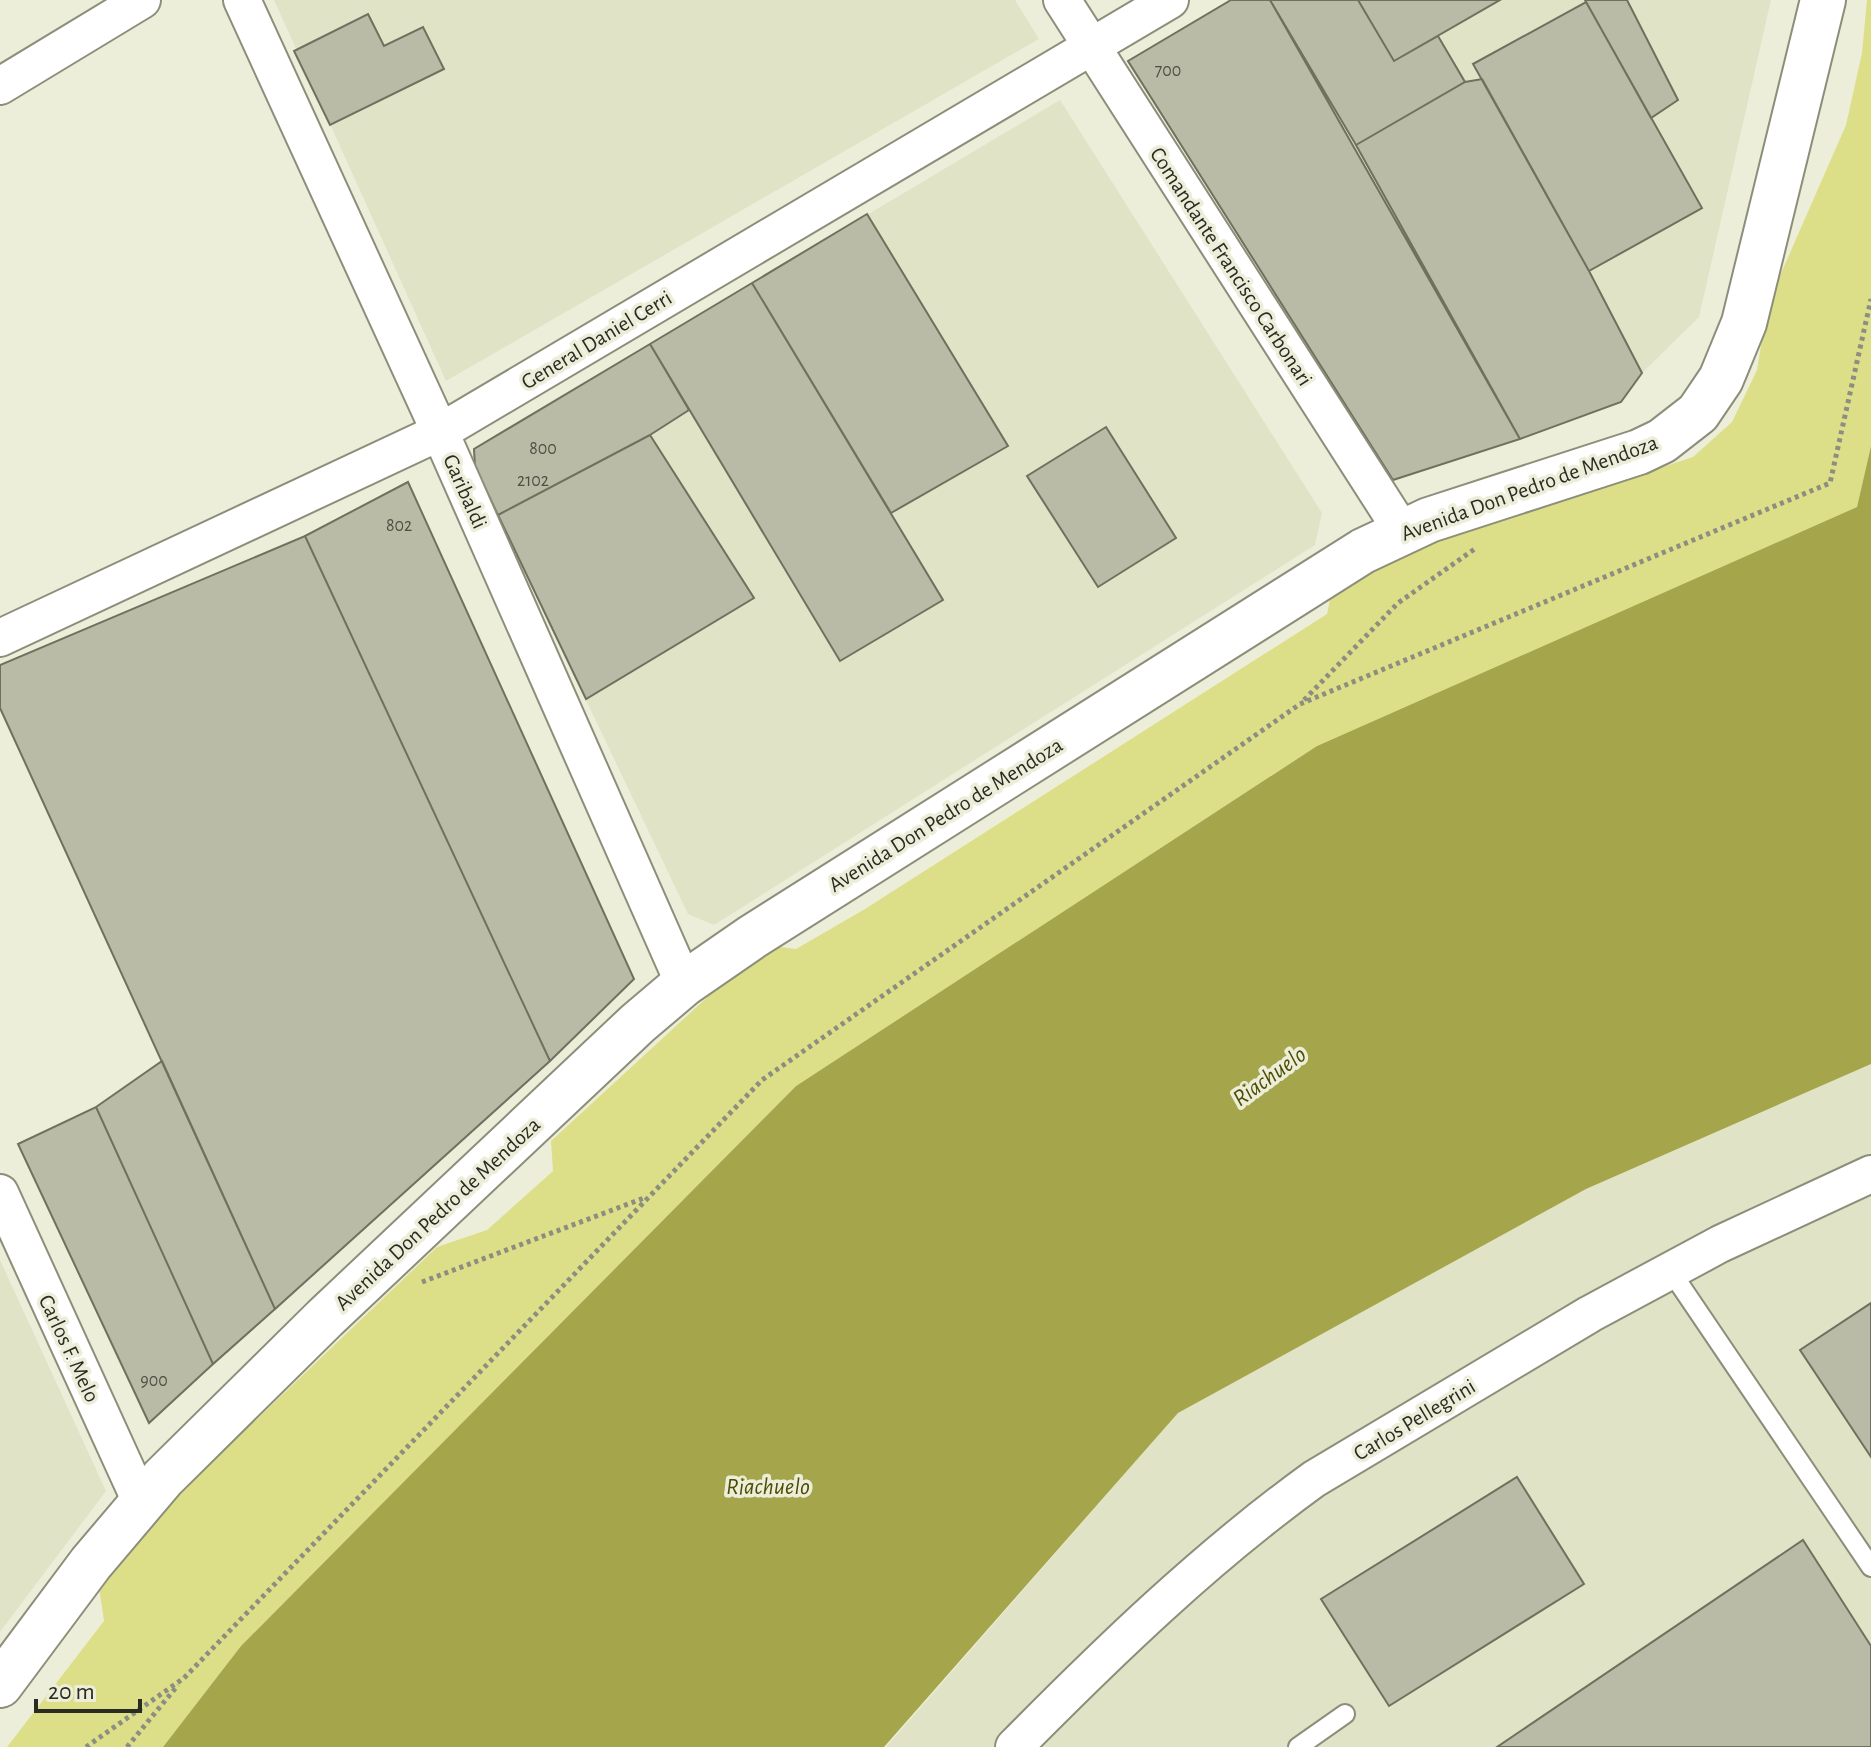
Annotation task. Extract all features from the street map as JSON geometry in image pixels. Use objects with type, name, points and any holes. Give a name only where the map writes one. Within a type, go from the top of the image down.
[{"type":"main road","name":"Avenida Don Pedro de Mendoza","points":[[0,1685],[141,1502],[325,1318],[684,984],[752,937],[1363,551],[1402,531],[1639,452],[1662,441],[1698,413],[1721,379],[1744,323],[1823,0]]},
{"type":"street","points":[[0,86],[142,0]]},
{"type":"street","name":"Garibaldi","points":[[242,0],[440,432],[684,984]]},
{"type":"street","name":"Comandante Francisco Carbonari","points":[[1062,0],[1402,531]]},
{"type":"street","name":"General Daniel Cerri","points":[[0,638],[440,432],[1170,0]]},
{"type":"street","name":"Carlos Pellegrini","points":[[1014,1747],[1140,1622],[1273,1509],[1363,1449],[1670,1270],[1871,1174]]},
{"type":"street","name":"Carlos F. Melo","points":[[0,1193],[141,1502]]},
{"type":"lane","points":[[1670,1270],[1871,1567]]},
{"type":"lane","points":[[1298,1747],[1345,1714]]},
{"type":"path","points":[[1300,704],[1830,483],[1871,299]]},
{"type":"path","points":[[127,1747],[184,1678],[762,1080],[1300,704],[1398,603],[1487,541]]},
{"type":"path","points":[[414,1285],[649,1197]]},
{"type":"path","points":[[86,1747],[184,1678]]},
{"type":"shaded area","points":[[274,0],[1015,0],[1039,39],[446,381]]},
{"type":"shaded area","points":[[1231,0],[1771,0],[1699,317],[1642,373],[1621,402],[1393,480],[1128,61]]},
{"type":"shaded area","points":[[1060,100],[1322,513],[1315,545],[714,925],[688,914],[475,467],[474,449]]},
{"type":"shaded area","points":[[1871,1064],[1871,1747],[886,1747],[1178,1413],[1586,1189]]},
{"type":"shaded area","points":[[0,1260],[106,1491],[0,1632]]},
{"type":"green space","points":[[1867,0],[1871,0],[1871,446],[1857,507],[1317,746],[796,1086],[241,1646],[163,1747],[7,1747],[104,1621],[99,1587],[172,1500],[437,1247],[487,1230],[553,1171],[551,1141],[764,945],[796,949],[865,909],[1327,614],[1333,585],[1414,549],[1693,457],[1732,422],[1757,370],[1768,303],[1846,125],[1862,53]]},
{"type":"water","name":"Riachuelo","points":[[1871,446],[1871,1064],[1586,1189],[1178,1413],[884,1747],[163,1747],[241,1646],[796,1086],[1317,746],[1857,507]]},
{"type":"building","points":[[1231,0],[1270,0],[1520,439],[1393,480],[1128,61]]},
{"type":"building","points":[[1270,0],[1358,0],[1394,61],[1438,36],[1465,82],[1356,145]]},
{"type":"building","points":[[1358,0],[1500,0],[1394,61]]},
{"type":"building","points":[[1585,0],[1627,0],[1678,100],[1651,118]]},
{"type":"building","points":[[1586,2],[1702,208],[1589,271],[1473,64]]},
{"type":"building","points":[[368,14],[384,46],[423,27],[444,69],[330,125],[294,51]]},
{"type":"building","points":[[1482,79],[1642,373],[1621,402],[1520,439],[1356,145],[1465,82]]},
{"type":"building","points":[[867,214],[1008,446],[891,513],[752,283]]},
{"type":"building","points":[[752,283],[943,600],[840,661],[650,344]]},
{"type":"building","points":[[650,344],[689,410],[650,435],[498,515],[475,467],[474,449]]},
{"type":"building","points":[[1106,427],[1176,538],[1098,587],[1027,476]]},
{"type":"building","points":[[650,435],[754,598],[586,699],[498,515]]},
{"type":"building","points":[[408,482],[634,979],[550,1061],[305,536]]},
{"type":"building","points":[[305,536],[550,1061],[275,1309],[0,708],[0,665]]},
{"type":"building","points":[[162,1061],[275,1309],[213,1364],[96,1107]]},
{"type":"building","points":[[96,1107],[213,1364],[149,1423],[18,1144]]},
{"type":"building","points":[[1871,1303],[1871,1457],[1800,1350]]},
{"type":"building","points":[[1517,1477],[1584,1584],[1389,1706],[1321,1599]]},
{"type":"building","points":[[1803,1540],[1871,1646],[1871,1747],[1497,1747]]}]
